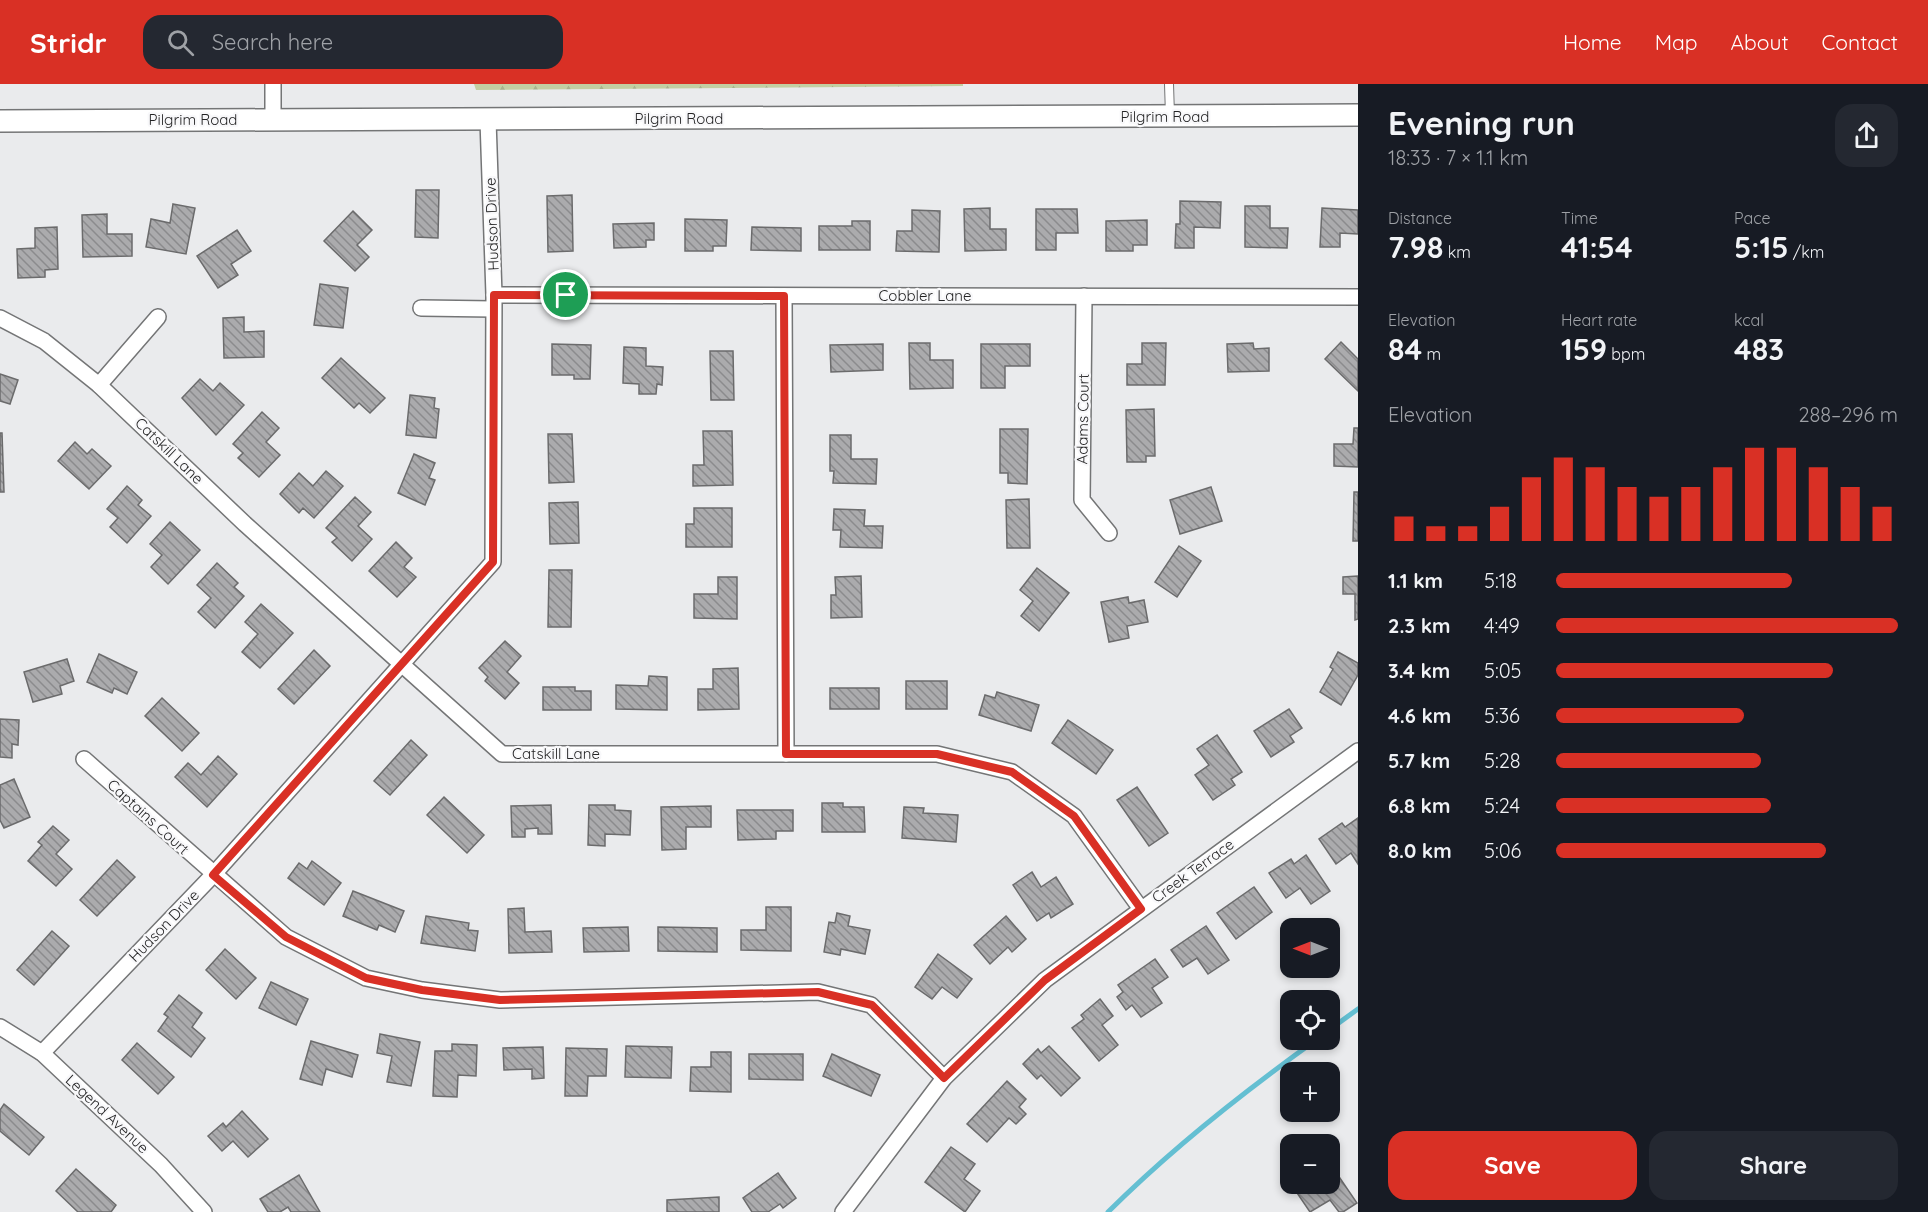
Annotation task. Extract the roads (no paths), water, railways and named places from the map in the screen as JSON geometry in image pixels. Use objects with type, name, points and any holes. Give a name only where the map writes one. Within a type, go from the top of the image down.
[{"type":"street","points":[[273,84],[273,120]]},
{"type":"street","name":"Pilgrim Road","points":[[0,121],[1358,115]]},
{"type":"street","name":"Hudson Drive","points":[[42,1053],[213,875],[493,562],[493,302],[488,120]]},
{"type":"street","points":[[784,296],[786,754]]},
{"type":"street","name":"Cobbler Lane","points":[[421,308],[493,302],[784,296],[1357,296]]},
{"type":"street","name":"Adams Court","points":[[1084,296],[1082,500],[1109,532]]},
{"type":"street","points":[[99,385],[158,317]]},
{"type":"street","name":"Catskill Lane","points":[[0,318],[44,341],[99,385],[245,524],[502,754],[937,754],[1012,772],[1074,816],[1141,909]]},
{"type":"street","name":"Creek Terrace","points":[[843,1212],[944,1078],[1045,980],[1358,751]]},
{"type":"street","name":"Captains Court","points":[[84,759],[286,937],[366,978],[422,990],[500,1000],[818,992],[872,1005],[944,1078]]},
{"type":"street","name":"Legend Avenue","points":[[0,1026],[42,1053],[161,1165],[204,1212]]},
{"type":"lane","points":[[1169,84],[1170,117]]},
{"type":"waterway","points":[[1340,1022],[1358,1009]]},
{"type":"waterway","points":[[1108,1212],[1208,1122],[1302,1050]]}]
